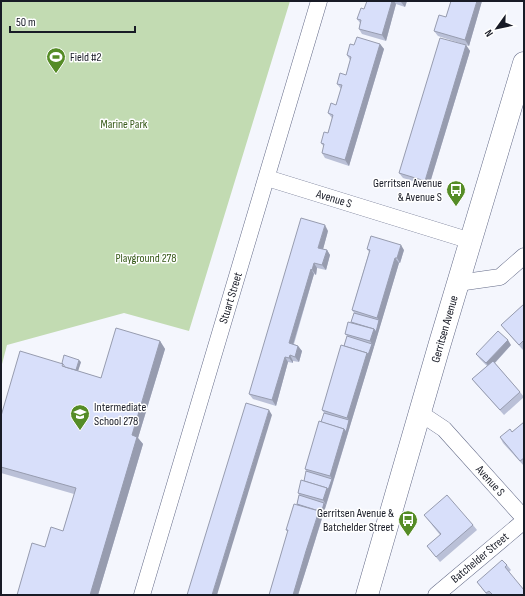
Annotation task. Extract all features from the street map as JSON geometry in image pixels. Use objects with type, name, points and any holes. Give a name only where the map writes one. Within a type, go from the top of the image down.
[{"type":"main road","name":"Gerritsen Avenue","points":[[367,595],[524,63]]},
{"type":"street","name":"Stuart Street","points":[[142,595],[320,1]]},
{"type":"street","name":"Avenue S","points":[[267,178],[471,241]]},
{"type":"street","points":[[458,283],[500,277],[524,256]]},
{"type":"street","name":"Avenue S","points":[[420,413],[444,429],[524,520]]},
{"type":"street","name":"Batchelder Street","points":[[436,595],[524,520]]},
{"type":"green space","name":"Marine Park","points":[[1,1],[290,1],[189,331],[124,313],[7,345],[1,368]]},
{"type":"building","points":[[367,1],[392,1],[382,35],[359,29],[361,20],[357,19],[361,8],[364,9]]},
{"type":"building","points":[[451,1],[477,1],[465,40],[434,31],[439,15],[446,17]]},
{"type":"building","points":[[357,37],[380,44],[345,160],[322,153],[324,144],[321,143],[324,132],[328,133],[333,115],[328,113],[331,103],[336,105],[342,85],[337,84],[340,73],[346,75],[351,57],[347,55],[350,44],[354,45]]},
{"type":"building","points":[[440,38],[466,45],[425,181],[399,173]]},
{"type":"building","points":[[301,218],[325,225],[318,248],[327,250],[322,265],[314,263],[312,270],[311,269],[289,343],[298,346],[295,357],[290,355],[289,358],[285,357],[272,400],[249,394]]},
{"type":"building","points":[[371,236],[401,245],[397,258],[395,258],[377,318],[352,310],[370,250],[367,249]]},
{"type":"building","points":[[524,304],[524,340],[519,345],[501,325]]},
{"type":"building","points":[[354,313],[379,320],[376,332],[374,329],[351,322]]},
{"type":"building","points":[[348,322],[374,329],[370,341],[345,334]]},
{"type":"building","points":[[116,328],[160,341],[132,435],[137,437],[90,595],[17,595],[32,543],[45,547],[51,527],[63,531],[76,488],[1,467],[1,416],[20,351],[63,364],[62,366],[101,378]]},
{"type":"building","points":[[498,331],[508,340],[486,363],[476,354]]},
{"type":"building","points":[[347,336],[372,344],[368,355],[367,353],[344,346]]},
{"type":"building","points":[[341,345],[367,353],[347,418],[322,410]]},
{"type":"building","points":[[64,355],[79,360],[76,370],[65,367],[62,363]]},
{"type":"building","points":[[493,361],[520,392],[500,410],[472,379]]},
{"type":"building","points":[[246,403],[269,410],[212,595],[187,595]]},
{"type":"building","points":[[324,413],[349,420],[346,432],[344,429],[321,422]]},
{"type":"building","points":[[319,421],[344,429],[330,476],[305,469]]},
{"type":"building","points":[[524,422],[524,458],[520,461],[500,437],[510,429],[512,432]]},
{"type":"building","points":[[306,471],[332,479],[328,490],[327,488],[304,481]]},
{"type":"building","points":[[301,480],[327,488],[323,500],[298,493]]},
{"type":"building","points":[[299,495],[324,503],[321,514],[319,511],[297,504]]},
{"type":"building","points":[[447,495],[473,525],[436,557],[427,546],[441,534],[424,515]]},
{"type":"building","points":[[294,504],[319,511],[293,595],[269,595],[288,530],[286,530]]},
{"type":"building","points":[[502,560],[507,565],[505,567],[524,590],[524,595],[493,595],[489,591],[486,593],[477,582]]},
{"type":"place","name":"Field #2","points":[[56,74]]},
{"type":"place","name":"Gerritsen Avenue & Avenue S","points":[[456,207]]},
{"type":"place","name":"Intermediate School 278","points":[[80,431]]},
{"type":"place","name":"Gerritsen Avenue & Batchelder Street","points":[[408,537]]},
{"type":"park label","name":"Playground 278","points":[[146,258]]}]
